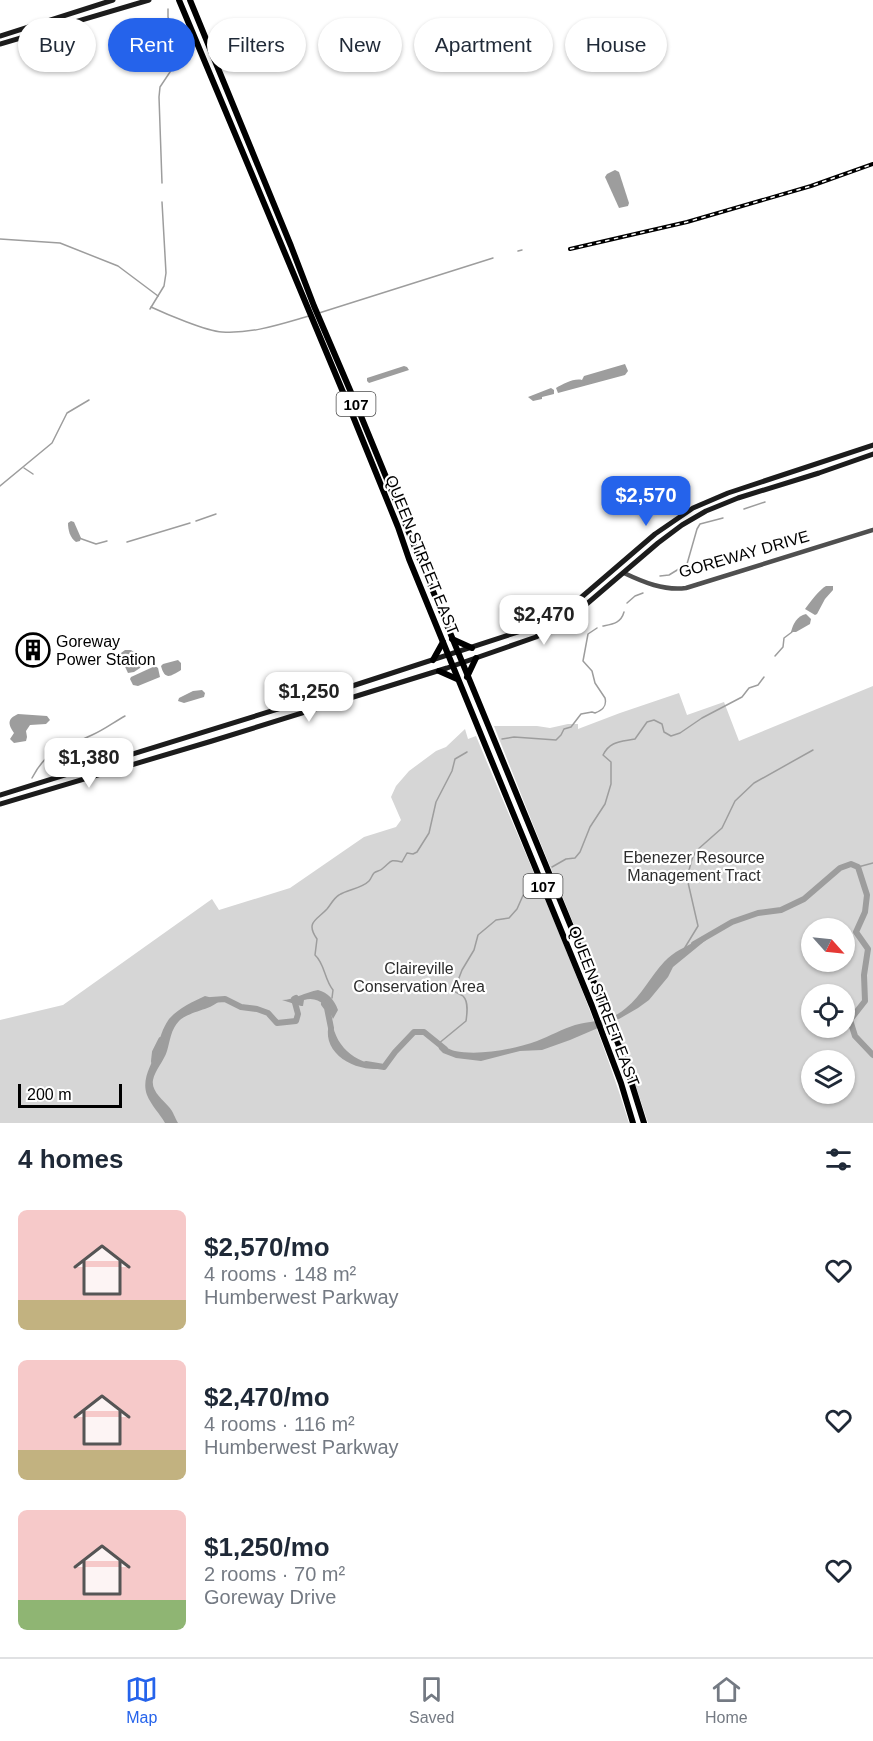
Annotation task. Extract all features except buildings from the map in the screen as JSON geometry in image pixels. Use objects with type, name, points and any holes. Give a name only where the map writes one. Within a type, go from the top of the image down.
[{"type":"main road","points":[[1,34],[113,0]]},
{"type":"main road","points":[[0,44],[149,0]]},
{"type":"main road","name":"QUEEN STREET EAST","points":[[179,0],[310,307],[356,404],[602,1002],[644,1123]]},
{"type":"main road","name":"QUEEN STREET EAST","points":[[190,0],[291,246],[310,307]]},
{"type":"main road","points":[[194,8],[196,0]]},
{"type":"main road","points":[[222,101],[226,102],[230,113],[237,114]]},
{"type":"main road","name":"QUEEN STREET EAST","points":[[323,336],[409,559],[592,1006],[633,1123]]},
{"type":"main road","points":[[0,795],[530,628],[570,607],[655,534],[693,508],[728,493],[873,445]]},
{"type":"main road","points":[[0,804],[453,667],[536,637],[576,614],[666,537],[706,511],[738,498],[873,454]]},
{"type":"main road","points":[[452,639],[472,648]]},
{"type":"main road","points":[[433,660],[443,642]]},
{"type":"main road","points":[[467,677],[476,658]]},
{"type":"main road","points":[[439,671],[458,680]]},
{"type":"street","name":"GOREWAY DRIVE","points":[[624,573],[644,583],[669,588],[686,588],[873,530]]},
{"type":"green space","name":"Ebenezer Resource Management Tract","points":[[873,686],[873,1123],[648,1123],[619,1035],[494,726],[550,728],[578,724],[578,729],[679,693],[687,715],[724,702],[739,741]]},
{"type":"green space","name":"Claireville Conservation Area","points":[[465,729],[468,739],[476,736],[557,928],[595,1025],[629,1123],[0,1123],[0,1020],[63,1005],[212,899],[219,910],[290,888],[364,837],[396,827],[401,820],[391,797],[396,786],[409,771],[436,751],[446,747]]},
{"type":"shaded area","points":[[615,170],[619,172],[628,206],[619,208],[605,177]]},
{"type":"shaded area","points":[[625,364],[628,371],[625,375],[558,393],[556,388],[565,383],[582,380],[584,376]]},
{"type":"shaded area","points":[[404,366],[409,370],[369,383],[367,381],[367,378]]},
{"type":"shaded area","points":[[551,388],[554,394],[542,397],[542,399],[533,401],[528,397]]},
{"type":"shaded area","points":[[74,522],[81,538],[80,541],[76,542],[71,536],[68,523]]},
{"type":"shaded area","points":[[826,586],[833,586],[833,590],[817,614],[805,609],[818,593]]},
{"type":"shaded area","points":[[806,614],[811,619],[810,624],[796,632],[791,632],[796,621]]},
{"type":"shaded area","points":[[125,650],[134,652],[141,666],[134,672],[128,673],[120,656]]},
{"type":"shaded area","points":[[178,660],[181,663],[181,670],[169,676],[164,674],[161,666],[163,664]]},
{"type":"shaded area","points":[[155,666],[158,668],[160,677],[138,686],[133,685],[131,677]]},
{"type":"shaded area","points":[[202,690],[205,693],[204,697],[184,703],[178,701],[179,698],[193,691]]},
{"type":"shaded area","points":[[18,714],[47,716],[50,720],[46,724],[30,725],[26,731],[26,741],[14,743],[10,739],[14,733],[10,722]]},
{"type":"shaded area","points":[[698,940],[706,940],[673,967],[668,977],[649,1000],[619,1019],[570,1040],[542,1050],[520,1051],[481,1061],[456,1058],[439,1049],[438,1044],[465,1052],[508,1049],[537,1041],[565,1028],[614,1016],[632,1003],[668,958]]},
{"type":"shaded area","points":[[318,990],[330,997],[336,1006],[338,1010],[333,1019],[325,1006],[314,999],[304,1000],[303,1006],[282,1000],[291,999]]},
{"type":"shaded area","points":[[205,996],[220,1000],[212,1006],[188,1015],[176,1024],[166,1055],[154,1076],[153,1084],[156,1092],[178,1123],[165,1123],[147,1095],[145,1083],[148,1072],[169,1019],[181,1008]]},
{"type":"shaded area","points":[[330,1021],[332,1021],[338,1040],[350,1054],[367,1063],[387,1066],[386,1068],[364,1068],[343,1059],[330,1043],[328,1033]]},
{"type":"waterway","points":[[162,183],[160,87],[176,63],[178,47],[168,17],[168,9]]},
{"type":"waterway","points":[[150,309],[164,286],[166,273],[162,202]]},
{"type":"waterway","points":[[0,239],[60,243],[118,266],[158,296]]},
{"type":"waterway","points":[[518,251],[522,250]]},
{"type":"waterway","points":[[319,313],[493,258]]},
{"type":"waterway","points":[[151,307],[176,318],[222,332],[255,330],[309,316]]},
{"type":"waterway","points":[[0,486],[52,443],[67,413],[89,400]]},
{"type":"waterway","points":[[24,468],[33,474]]},
{"type":"waterway","points":[[744,509],[765,502]]},
{"type":"waterway","points":[[196,521],[216,514]]},
{"type":"waterway","points":[[660,576],[669,575],[687,564],[700,524],[723,518]]},
{"type":"waterway","points":[[127,542],[190,523]]},
{"type":"waterway","points":[[79,538],[96,544],[107,541]]},
{"type":"waterway","points":[[627,603],[643,593]]},
{"type":"waterway","points":[[603,626],[619,621],[624,612]]},
{"type":"waterway","points":[[502,739],[514,737],[556,740],[564,729],[571,727],[581,714],[595,713],[604,707],[605,698],[595,683],[592,671],[583,661],[588,634],[597,628]]},
{"type":"waterway","points":[[775,656],[783,647],[784,638],[792,632]]},
{"type":"waterway","points":[[552,867],[566,859],[575,858],[580,852],[590,827],[605,804],[611,784],[611,762],[603,755],[609,747],[635,739],[647,722],[654,720],[662,724],[664,732],[671,736],[680,733],[702,718],[742,697],[749,688],[758,685],[764,677]]},
{"type":"waterway","points":[[32,778],[51,754],[96,733],[125,716]]},
{"type":"waterway","points":[[684,949],[698,926],[687,878],[696,851],[722,828],[735,801],[754,783],[813,750]]},
{"type":"waterway","points":[[332,998],[333,990],[315,955],[317,939],[312,925],[339,895],[366,884],[374,873],[391,861],[402,862],[407,853],[417,852],[429,833],[436,802],[452,771],[455,759],[467,752]]},
{"type":"waterway","points":[[858,867],[873,863]]},
{"type":"waterway","points":[[694,944],[732,922],[758,913],[781,910],[804,899],[840,868],[851,864],[858,867],[867,895],[865,912],[856,932],[868,949],[864,975],[865,1001],[850,1020],[855,1036],[873,1055]]},
{"type":"waterway","points":[[438,1044],[466,1021],[466,1001],[463,996],[454,991],[462,970],[474,950],[478,935],[496,920],[509,918],[517,909],[529,882]]},
{"type":"waterway","points":[[211,1000],[225,999],[241,1007],[257,1009],[268,1013],[277,1023],[296,1021],[298,1014],[294,999],[296,998]]},
{"type":"waterway","points":[[324,1004],[331,1028]]},
{"type":"waterway","points":[[366,1064],[384,1067],[414,1032],[424,1032],[445,1049]]},
{"type":"waterway","points":[[154,1061],[155,1052],[161,1040]]},
{"type":"railway","points":[[570,249],[687,222],[811,186],[873,164]]},
{"type":"place","name":"Goreway Power Station","points":[[33,650]]}]
